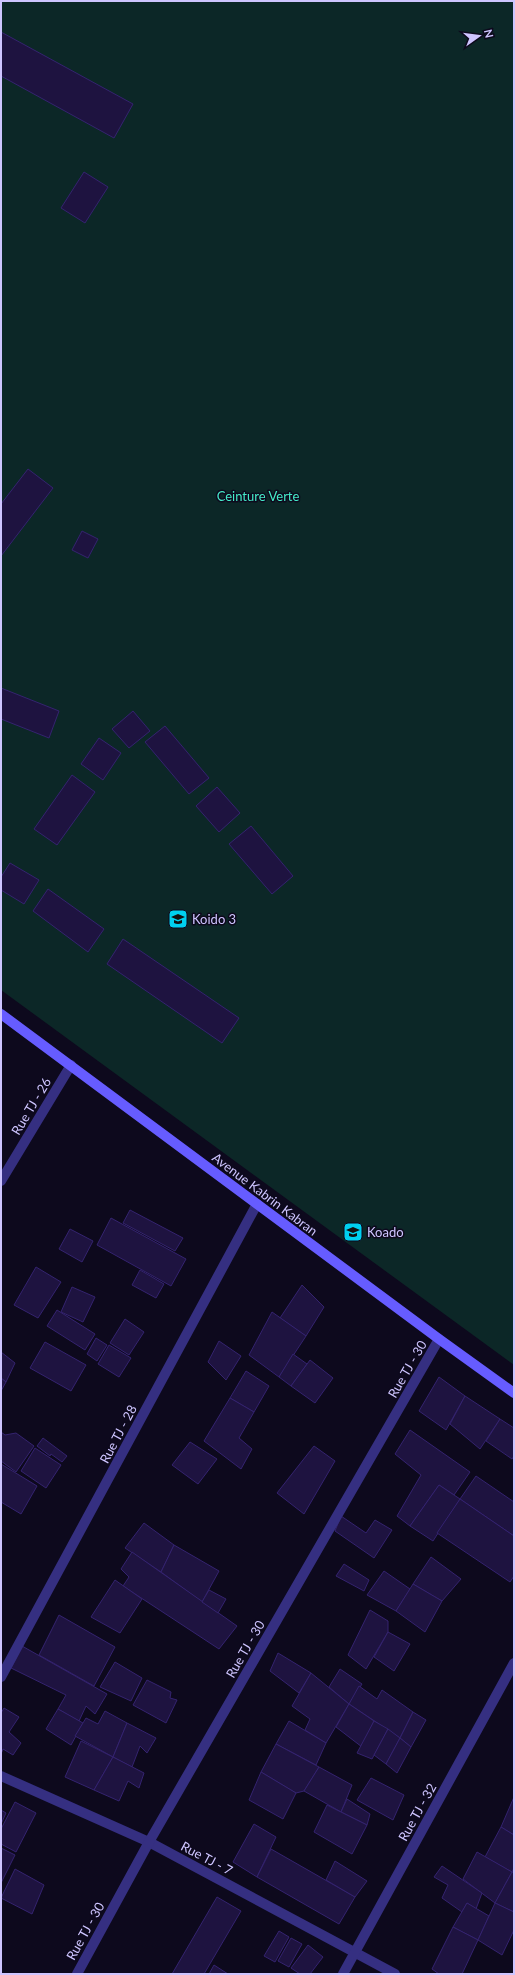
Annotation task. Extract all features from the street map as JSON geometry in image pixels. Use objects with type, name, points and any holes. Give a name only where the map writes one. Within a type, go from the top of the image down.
[{"type":"street","name":"Avenue Kabrin Kabran","points":[[1,1014],[514,1393]]},
{"type":"street","name":"Rue TJ - 26","points":[[1,1181],[71,1065]]},
{"type":"street","name":"Rue TJ - 28","points":[[1,1677],[257,1204]]},
{"type":"street","name":"Rue TJ - 30","points":[[77,1974],[149,1842],[439,1339]]},
{"type":"street","name":"Rue TJ - 32","points":[[343,1974],[514,1663]]},
{"type":"street","name":"Rue TJ - 7","points":[[1,1776],[149,1842],[395,1974]]},
{"type":"green space","name":"Ceinture Verte","points":[[1,1],[514,1],[514,1365],[1,990]]},
{"type":"building","points":[[1,32],[133,104],[114,138],[1,76]]},
{"type":"building","points":[[84,172],[108,187],[85,223],[61,208]]},
{"type":"building","points":[[28,469],[53,488],[1,556],[1,504]]},
{"type":"building","points":[[82,531],[98,539],[88,558],[72,550]]},
{"type":"building","points":[[1,688],[59,711],[49,738],[1,719]]},
{"type":"building","points":[[133,711],[150,731],[129,748],[112,729]]},
{"type":"building","points":[[165,726],[209,778],[189,794],[145,742]]},
{"type":"building","points":[[99,738],[121,753],[103,780],[81,764]]},
{"type":"building","points":[[72,775],[95,792],[57,845],[34,829]]},
{"type":"building","points":[[217,787],[240,813],[219,832],[196,806]]},
{"type":"building","points":[[251,826],[293,876],[272,894],[229,844]]},
{"type":"building","points":[[10,863],[39,880],[24,904],[1,890],[1,877]]},
{"type":"building","points":[[48,889],[104,929],[88,952],[33,911]]},
{"type":"building","points":[[123,939],[239,1018],[222,1043],[107,964]]},
{"type":"building","points":[[130,1210],[183,1238],[175,1251],[123,1223]]},
{"type":"building","points":[[111,1218],[186,1259],[171,1286],[97,1245]]},
{"type":"building","points":[[70,1229],[93,1241],[82,1262],[59,1249]]},
{"type":"building","points":[[36,1267],[61,1282],[38,1318],[14,1305]]},
{"type":"building","points":[[140,1270],[164,1284],[156,1298],[132,1285]]},
{"type":"building","points":[[302,1285],[324,1307],[306,1336],[280,1318]]},
{"type":"building","points":[[72,1287],[95,1297],[83,1322],[61,1312]]},
{"type":"building","points":[[57,1310],[95,1334],[85,1350],[47,1326]]},
{"type":"building","points":[[272,1312],[306,1336],[279,1377],[249,1355]]},
{"type":"building","points":[[125,1319],[144,1332],[129,1355],[110,1343]]},
{"type":"building","points":[[96,1338],[107,1345],[97,1361],[87,1354]]},
{"type":"building","points":[[219,1341],[241,1356],[226,1380],[208,1362]]},
{"type":"building","points":[[45,1342],[86,1365],[71,1391],[30,1368]]},
{"type":"building","points":[[109,1345],[131,1358],[119,1377],[98,1364]]},
{"type":"building","points":[[1,1352],[15,1363],[6,1382],[1,1378]]},
{"type":"building","points":[[293,1354],[307,1364],[291,1386],[279,1377]]},
{"type":"building","points":[[310,1360],[333,1378],[315,1403],[291,1386]]},
{"type":"building","points":[[246,1371],[269,1386],[254,1412],[230,1398]]},
{"type":"building","points":[[439,1377],[465,1396],[446,1430],[419,1411]]},
{"type":"building","points":[[1,1378],[6,1382],[1,1391]]},
{"type":"building","points":[[465,1396],[500,1419],[480,1449],[450,1424]]},
{"type":"building","points":[[230,1398],[254,1412],[239,1438],[252,1449],[241,1469],[204,1441]]},
{"type":"building","points":[[500,1419],[514,1428],[514,1456],[512,1459],[486,1441]]},
{"type":"building","points":[[410,1430],[470,1472],[454,1495],[439,1485],[410,1526],[397,1516],[421,1475],[395,1454]]},
{"type":"building","points":[[1,1432],[5,1435],[16,1433],[34,1446],[16,1472],[1,1461]]},
{"type":"building","points":[[43,1438],[67,1456],[62,1462],[51,1454],[50,1456],[37,1446]]},
{"type":"building","points":[[190,1442],[217,1459],[198,1484],[172,1465]]},
{"type":"building","points":[[314,1446],[335,1461],[304,1514],[277,1493]]},
{"type":"building","points":[[35,1448],[61,1465],[46,1488],[21,1471]]},
{"type":"building","points":[[1,1464],[37,1486],[21,1514],[1,1502]]},
{"type":"building","points":[[476,1476],[514,1502],[514,1536],[460,1499]]},
{"type":"building","points":[[439,1485],[460,1499],[433,1541],[410,1526]]},
{"type":"building","points":[[460,1499],[514,1536],[514,1576],[510,1582],[437,1533]]},
{"type":"building","points":[[341,1516],[366,1533],[375,1520],[392,1530],[374,1558],[335,1531]]},
{"type":"building","points":[[144,1523],[174,1545],[161,1572],[125,1548]]},
{"type":"building","points":[[174,1545],[219,1571],[202,1602],[161,1572]]},
{"type":"building","points":[[132,1552],[237,1626],[219,1649],[123,1586],[129,1577],[121,1569]]},
{"type":"building","points":[[431,1557],[461,1579],[442,1601],[413,1584]]},
{"type":"building","points":[[344,1564],[369,1580],[364,1591],[336,1576]]},
{"type":"building","points":[[384,1571],[410,1589],[396,1611],[367,1595]]},
{"type":"building","points":[[115,1580],[142,1599],[120,1633],[91,1617]]},
{"type":"building","points":[[413,1584],[442,1601],[425,1632],[396,1611]]},
{"type":"building","points":[[209,1590],[226,1599],[218,1613],[202,1602]]},
{"type":"building","points":[[370,1610],[388,1621],[388,1632],[366,1669],[348,1655]]},
{"type":"building","points":[[59,1615],[115,1647],[94,1686],[39,1655]]},
{"type":"building","points":[[388,1632],[410,1644],[394,1671],[374,1657]]},
{"type":"building","points":[[22,1646],[107,1694],[95,1714],[86,1706],[79,1721],[58,1709],[66,1695],[11,1668]]},
{"type":"building","points":[[278,1653],[311,1673],[299,1693],[270,1671]]},
{"type":"building","points":[[115,1662],[142,1678],[131,1701],[100,1687]]},
{"type":"building","points":[[340,1669],[362,1684],[349,1704],[329,1687]]},
{"type":"building","points":[[311,1673],[349,1704],[326,1743],[305,1730],[310,1719],[292,1706]]},
{"type":"building","points":[[147,1680],[171,1692],[170,1698],[177,1700],[166,1723],[133,1705]]},
{"type":"building","points":[[359,1686],[377,1699],[382,1690],[413,1712],[400,1738],[349,1704]]},
{"type":"building","points":[[349,1704],[374,1721],[362,1747],[336,1727]]},
{"type":"building","points":[[4,1708],[19,1717],[9,1732],[21,1743],[13,1755],[3,1749],[1,1754],[1,1713]]},
{"type":"building","points":[[58,1709],[83,1723],[71,1745],[46,1729]]},
{"type":"building","points":[[105,1711],[127,1723],[113,1757],[75,1736],[86,1718],[98,1724]]},
{"type":"building","points":[[413,1712],[426,1720],[411,1747],[400,1738]]},
{"type":"building","points":[[289,1721],[326,1743],[316,1765],[276,1744]]},
{"type":"building","points":[[374,1721],[388,1729],[372,1759],[357,1753]]},
{"type":"building","points":[[127,1723],[156,1738],[147,1753],[140,1746],[132,1767],[113,1757]]},
{"type":"building","points":[[388,1729],[400,1738],[386,1764],[374,1755]]},
{"type":"building","points":[[400,1738],[411,1747],[397,1773],[386,1764]]},
{"type":"building","points":[[81,1741],[113,1757],[94,1790],[65,1777]]},
{"type":"building","points":[[276,1744],[319,1767],[304,1791],[296,1793],[261,1772]]},
{"type":"building","points":[[113,1757],[144,1773],[139,1788],[128,1781],[119,1801],[94,1790]]},
{"type":"building","points":[[319,1767],[352,1785],[341,1812],[304,1791]]},
{"type":"building","points":[[261,1772],[296,1793],[283,1819],[249,1800]]},
{"type":"building","points":[[371,1778],[404,1795],[393,1820],[357,1800]]},
{"type":"building","points":[[514,1797],[514,1835],[501,1827]]},
{"type":"building","points":[[347,1799],[370,1814],[367,1825],[341,1812]]},
{"type":"building","points":[[15,1802],[36,1813],[16,1852],[1,1844],[1,1829]]},
{"type":"building","points":[[327,1805],[367,1825],[352,1854],[314,1832]]},
{"type":"building","points":[[1,1810],[6,1813],[1,1824]]},
{"type":"building","points":[[254,1824],[276,1837],[257,1877],[233,1862]]},
{"type":"building","points":[[501,1827],[514,1835],[514,1868],[512,1872],[485,1857]]},
{"type":"building","points":[[1,1848],[15,1855],[1,1883]]},
{"type":"building","points":[[271,1849],[355,1897],[339,1924],[257,1877]]},
{"type":"building","points":[[477,1852],[512,1872],[495,1903],[463,1879]]},
{"type":"building","points":[[335,1861],[367,1881],[355,1897],[326,1880]]},
{"type":"building","points":[[442,1866],[482,1893],[476,1909],[467,1903],[462,1912],[442,1898],[448,1885],[434,1877]]},
{"type":"building","points":[[15,1869],[44,1885],[32,1914],[1,1898]]},
{"type":"building","points":[[512,1872],[514,1873],[514,1912],[495,1903]]},
{"type":"building","points":[[217,1897],[241,1911],[204,1974],[172,1974]]},
{"type":"building","points":[[467,1903],[489,1916],[478,1940],[453,1927]]},
{"type":"building","points":[[495,1903],[514,1912],[514,1930],[502,1955],[478,1940]]},
{"type":"building","points":[[453,1927],[478,1940],[462,1974],[439,1974],[432,1969]]},
{"type":"building","points":[[279,1931],[289,1937],[275,1962],[264,1956]]},
{"type":"building","points":[[291,1938],[302,1944],[289,1967],[278,1961]]},
{"type":"building","points":[[308,1945],[323,1957],[310,1974],[300,1974],[291,1968]]},
{"type":"building","points":[[214,1965],[228,1974],[209,1974]]},
{"type":"place","name":"Koido 3","points":[[178,919]]},
{"type":"place","name":"Koado","points":[[353,1232]]}]
